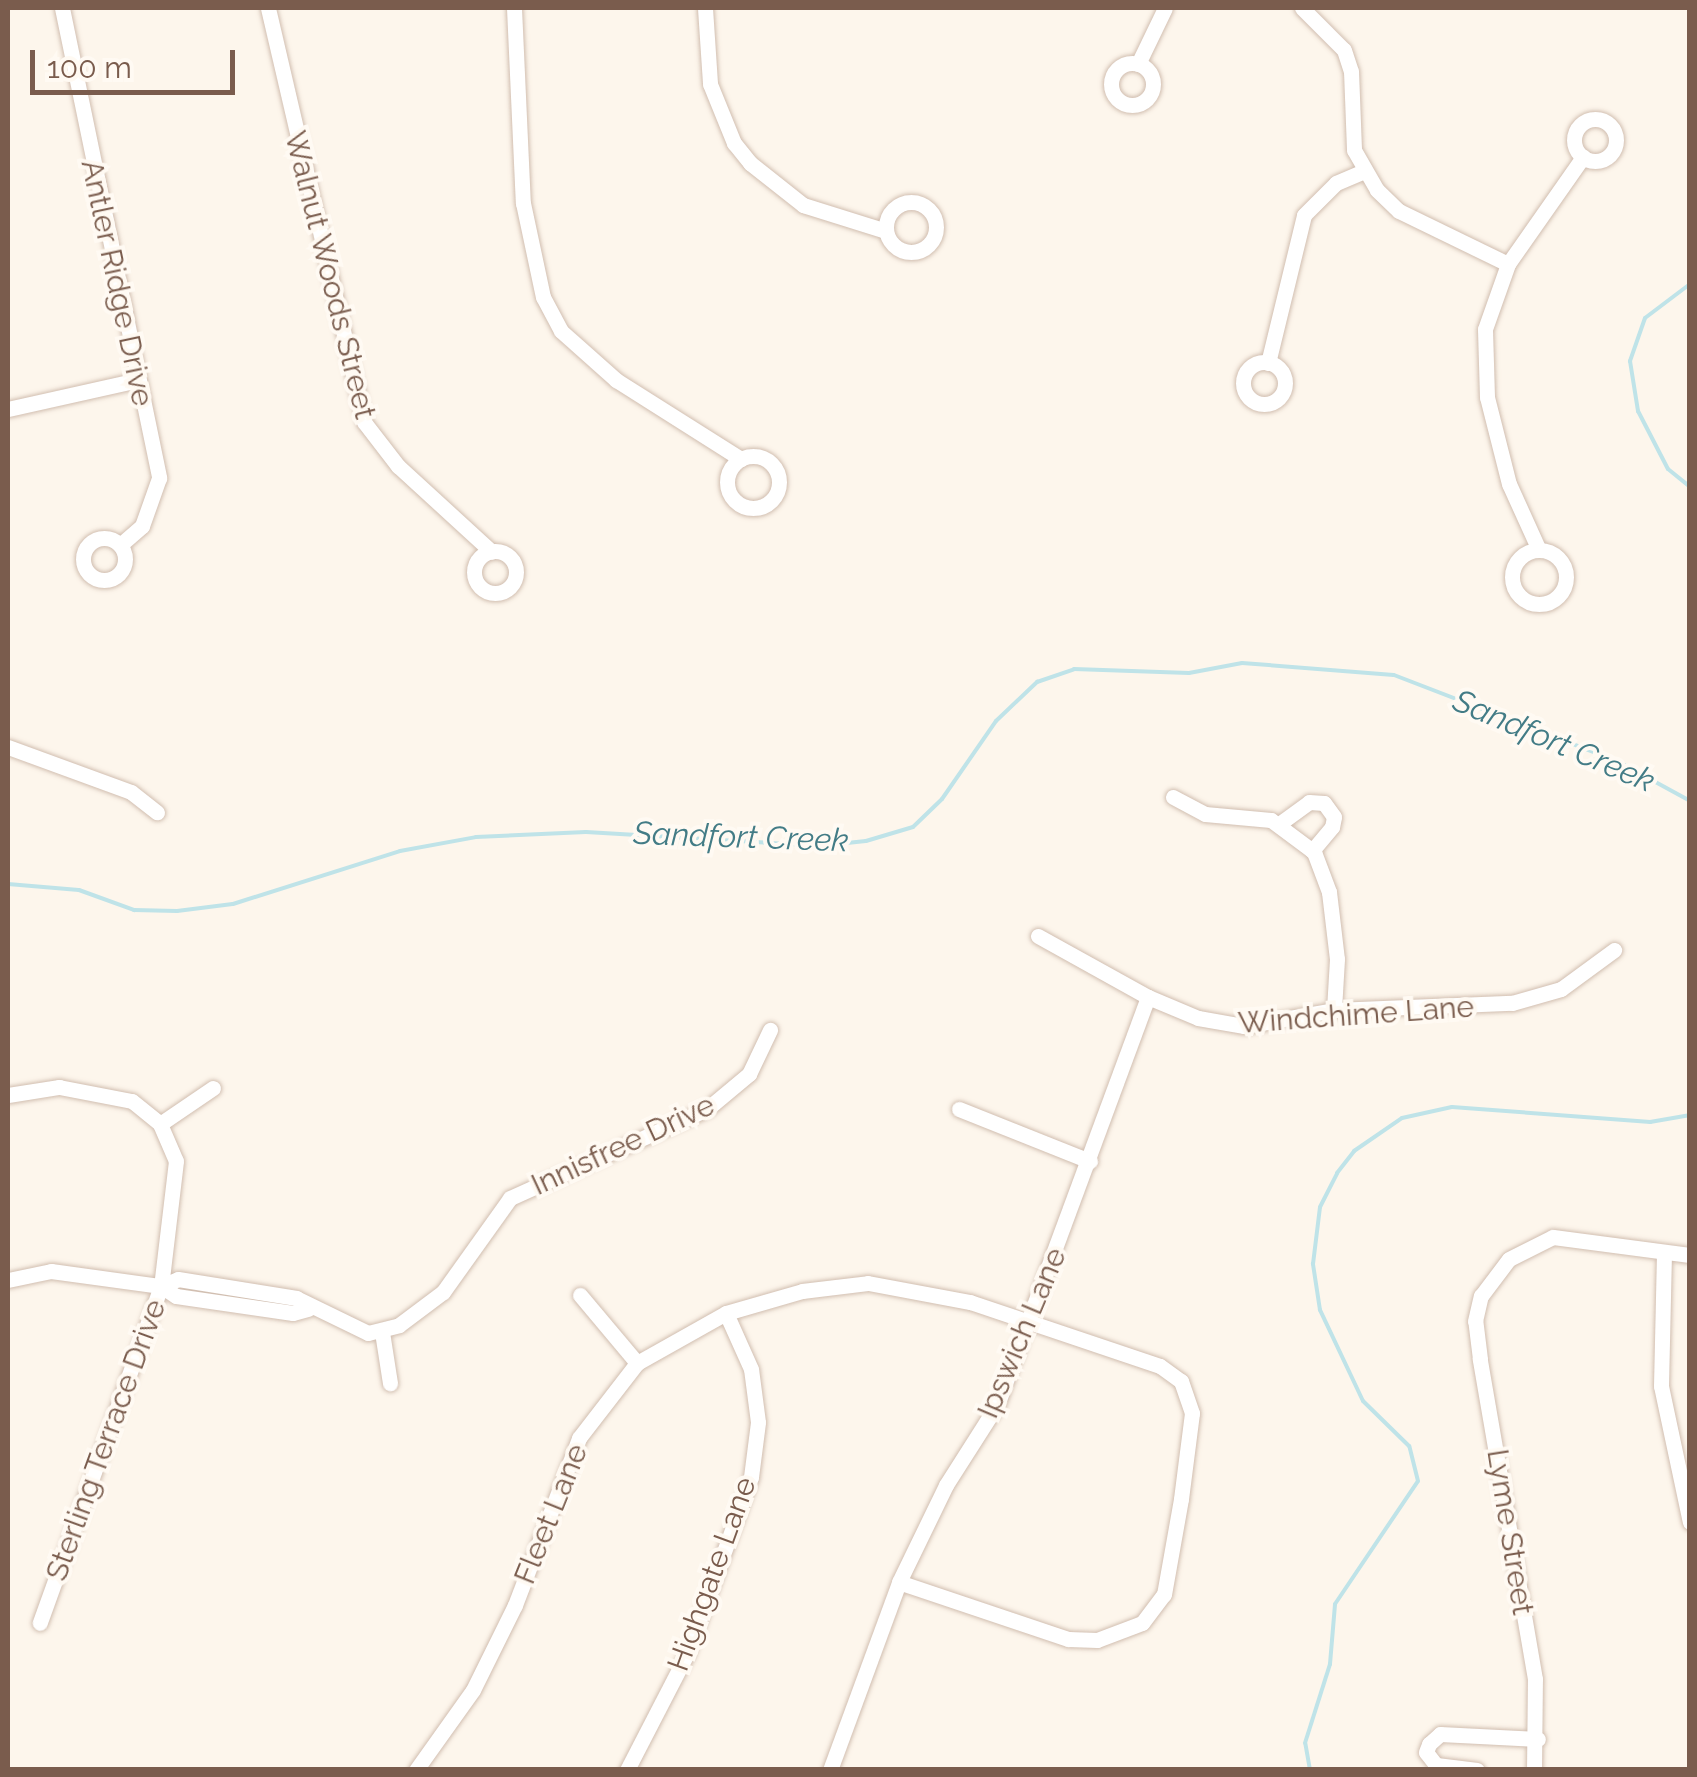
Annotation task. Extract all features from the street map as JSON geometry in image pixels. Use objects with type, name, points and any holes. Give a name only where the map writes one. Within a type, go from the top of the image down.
[{"type":"street","name":"Antler Ridge Drive","points":[[62,8],[158,491],[142,526],[120,545]]},
{"type":"street","name":"Walnut Woods Street","points":[[268,8],[364,422],[398,466],[492,552]]},
{"type":"street","points":[[514,8],[523,203],[543,297],[562,330],[616,380],[741,458]]},
{"type":"street","points":[[705,8],[710,84],[750,164],[804,205],[886,232]]},
{"type":"street","points":[[1138,64],[1165,8]]},
{"type":"street","points":[[1302,8],[1344,50],[1351,71],[1354,150],[1364,172],[1399,210],[1508,264]]},
{"type":"street","points":[[1538,550],[1509,484],[1486,397],[1486,329],[1508,264],[1583,157]]},
{"type":"street","points":[[1268,363],[1304,215],[1336,183],[1364,172]]},
{"type":"street","points":[[8,409],[138,380]]},
{"type":"street","points":[[8,748],[131,792],[157,812]]},
{"type":"street","points":[[1173,798],[1205,814],[1279,824],[1312,851],[1329,892],[1337,959],[1334,1010]]},
{"type":"street","points":[[1279,824],[1309,802],[1324,803],[1334,817],[1332,827],[1312,851]]},
{"type":"street","name":"Windchime Lane","points":[[1038,936],[1148,997],[1223,1024],[1334,1010],[1512,1003],[1561,990],[1614,950]]},
{"type":"street","name":"Ipswich Lane","points":[[830,1770],[899,1582],[946,1485],[997,1405],[1148,997]]},
{"type":"street","name":"Innisfree Drive","points":[[382,1332],[424,1312],[510,1198],[707,1109],[748,1074],[770,1030]]},
{"type":"street","points":[[8,1095],[94,1090],[132,1102],[160,1124],[213,1088]]},
{"type":"street","points":[[959,1109],[1090,1161]]},
{"type":"street","name":"Sterling Terrace Drive","points":[[40,1623],[161,1286],[177,1188],[176,1162],[160,1124]]},
{"type":"street","name":"Lyme Street","points":[[1534,1770],[1538,1739],[1535,1679],[1478,1340],[1482,1296],[1509,1259],[1553,1238],[1664,1252]]},
{"type":"street","points":[[1690,1255],[1664,1252],[1662,1386],[1690,1522]]},
{"type":"street","points":[[8,1280],[51,1271],[161,1286],[176,1296],[294,1313],[308,1309],[368,1333],[382,1332],[390,1383]]},
{"type":"street","name":"Fleet Lane","points":[[425,1767],[473,1690],[515,1605],[579,1438],[637,1363],[726,1313],[802,1291],[868,1283],[970,1302],[1160,1366],[1189,1396],[1191,1430],[1164,1594],[1155,1611],[1126,1633],[1068,1639],[899,1582]]},
{"type":"street","points":[[580,1295],[637,1363]]},
{"type":"street","name":"Highgate Lane","points":[[627,1770],[688,1654],[750,1476],[758,1422],[751,1370],[726,1313]]},
{"type":"street","points":[[1477,1770],[1436,1765],[1426,1752],[1429,1744],[1440,1734],[1538,1739]]},
{"type":"waterway","points":[[1690,284],[1645,318],[1630,361],[1638,411],[1668,469],[1690,487]]},
{"type":"waterway","name":"Sandfort Creek","points":[[8,884],[79,890],[134,910],[177,911],[233,904],[400,851],[476,837],[586,832],[819,846],[866,841],[913,827],[942,799],[996,721],[1037,682],[1074,669],[1189,673],[1242,663],[1394,675],[1617,761],[1690,801]]},
{"type":"waterway","points":[[1310,1770],[1305,1743],[1330,1664],[1335,1604],[1418,1481],[1409,1446],[1363,1401],[1320,1310],[1313,1264],[1320,1207],[1337,1173],[1354,1151],[1402,1118],[1452,1107],[1650,1122],[1690,1115]]}]
